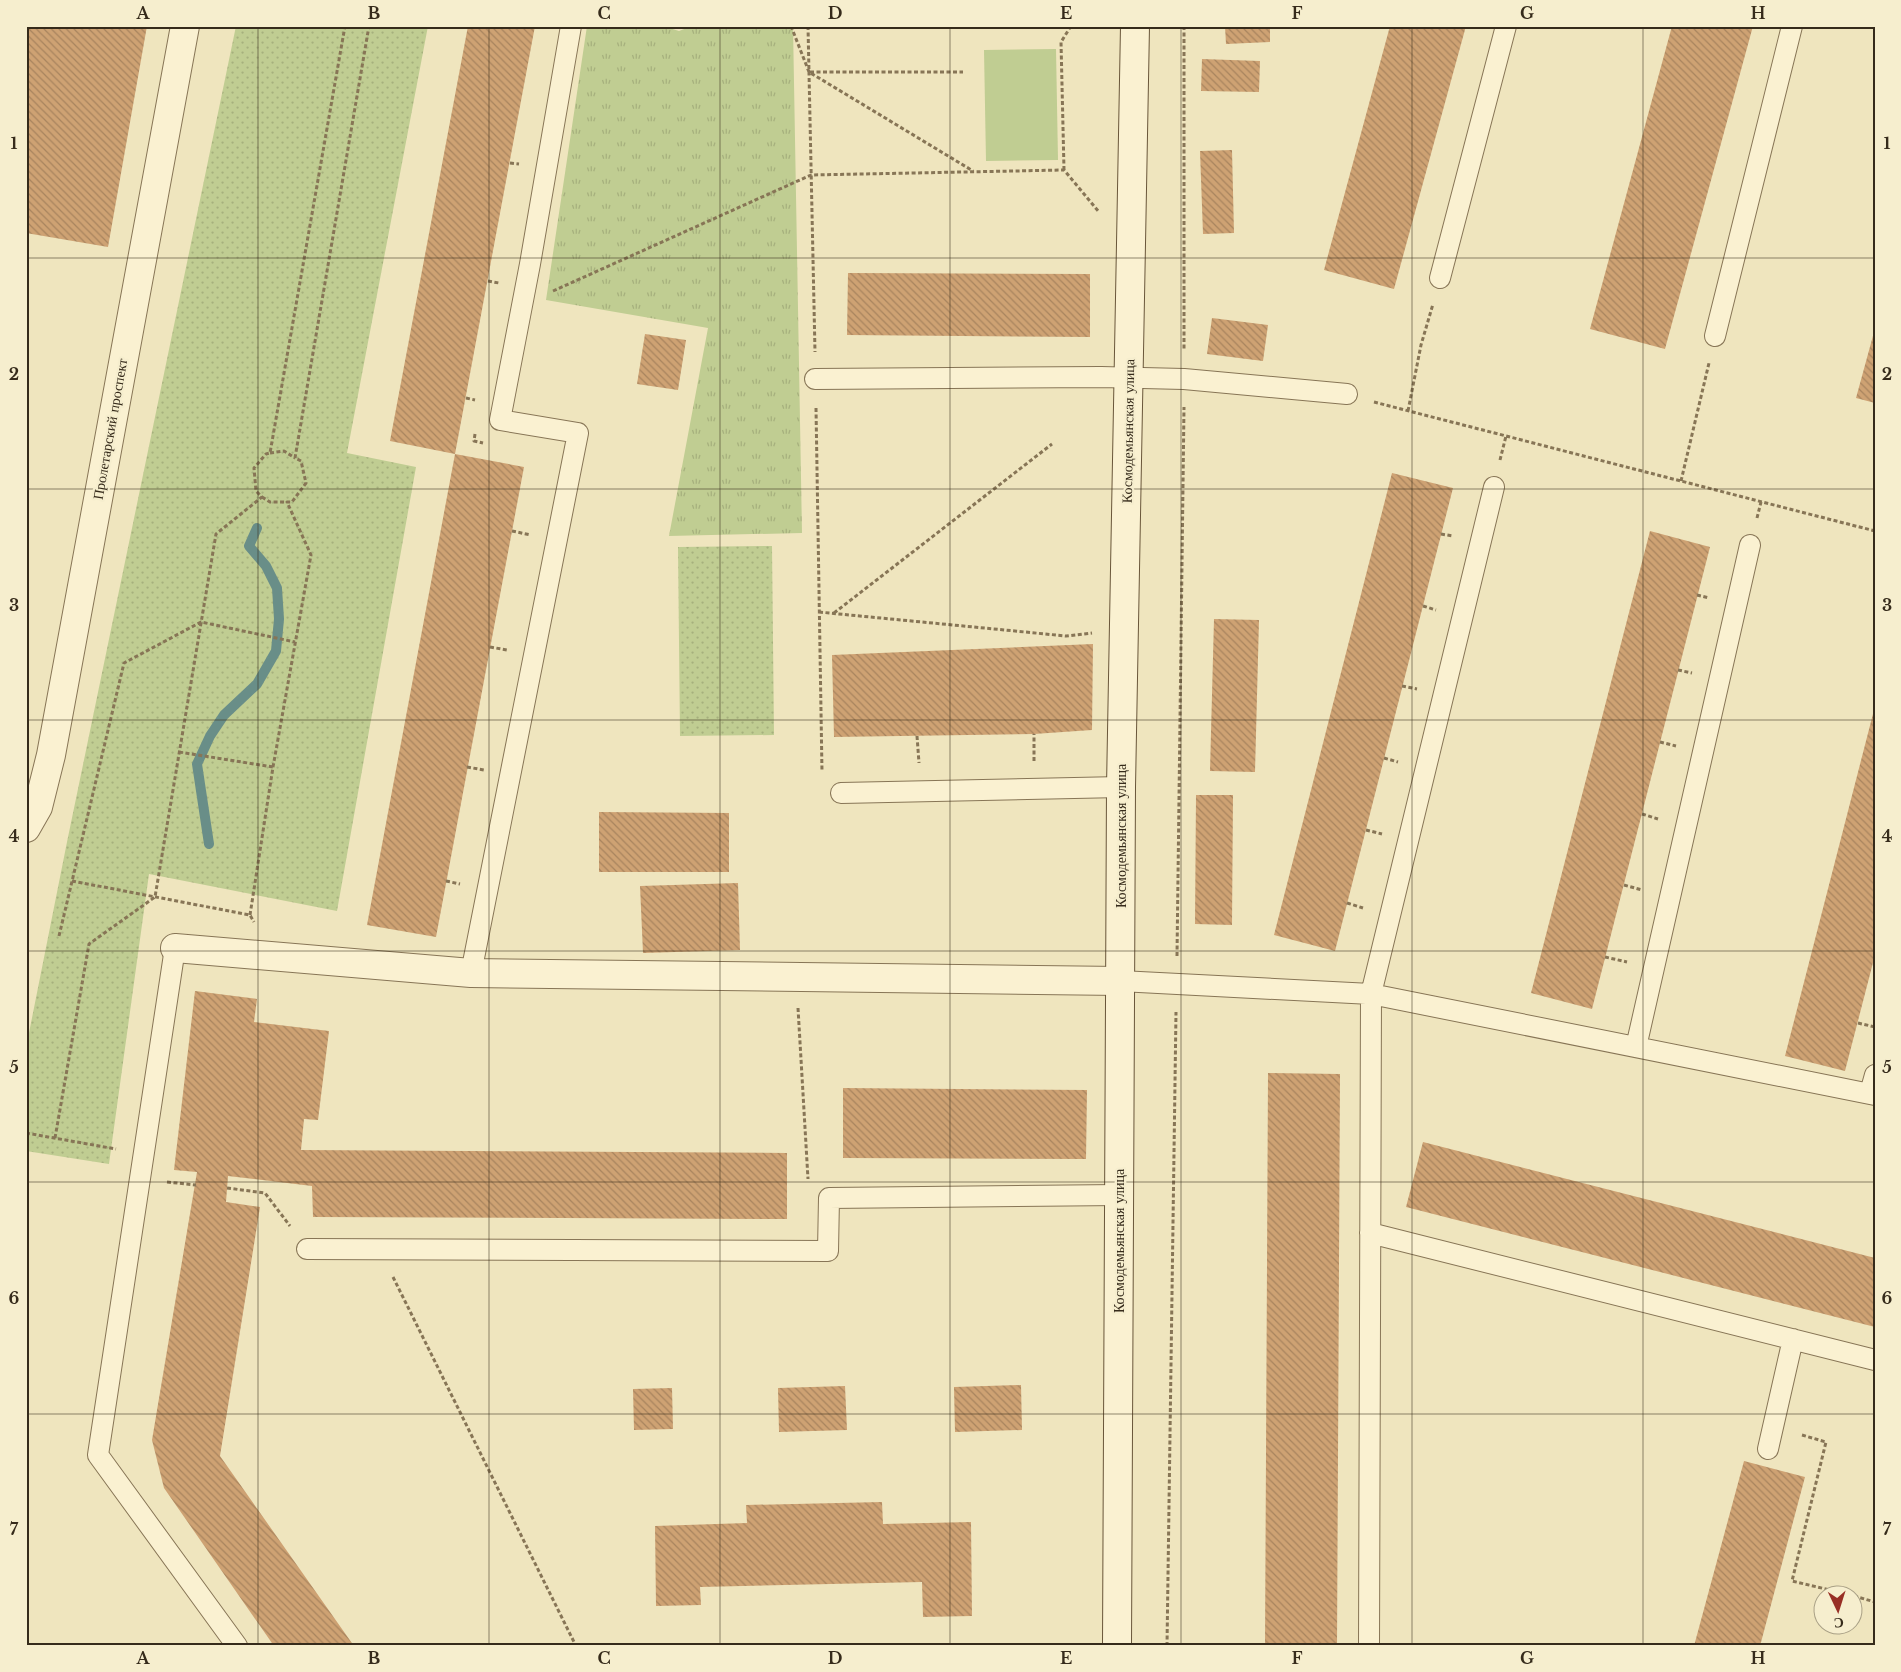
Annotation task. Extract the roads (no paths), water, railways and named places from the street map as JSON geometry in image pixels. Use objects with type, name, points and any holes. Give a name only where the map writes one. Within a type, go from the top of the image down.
[{"type":"street","name":"Пролетарский проспект","points":[[26,828],[38,807],[51,755],[185,26]]},
{"type":"street","name":"Космодемьянская улица","points":[[1117,1646],[1121,787],[1135,26]]},
{"type":"street","points":[[176,948],[471,972],[1120,981]]},
{"type":"lane","points":[[471,972],[578,434],[500,420],[571,26]]},
{"type":"lane","points":[[1440,278],[1506,26]]},
{"type":"lane","points":[[1715,336],[1792,26]]},
{"type":"lane","points":[[815,379],[1129,377],[1184,379],[1346,394]]},
{"type":"lane","points":[[1369,1646],[1371,994],[1494,487]]},
{"type":"lane","points":[[1636,1047],[1750,545]]},
{"type":"lane","points":[[841,794],[1121,787]]},
{"type":"lane","points":[[176,948],[98,1455],[237,1646]]},
{"type":"lane","points":[[1120,981],[1371,994],[1636,1047],[1873,1088]]},
{"type":"lane","points":[[307,1248],[828,1251],[829,1198],[1120,1195]]},
{"type":"lane","points":[[1370,1233],[1875,1360]]},
{"type":"lane","points":[[1768,1448],[1793,1340]]},
{"type":"waterway","points":[[209,844],[197,764],[210,736],[224,715],[257,684],[276,651],[279,619],[277,588],[266,566],[249,546],[257,528]]}]
